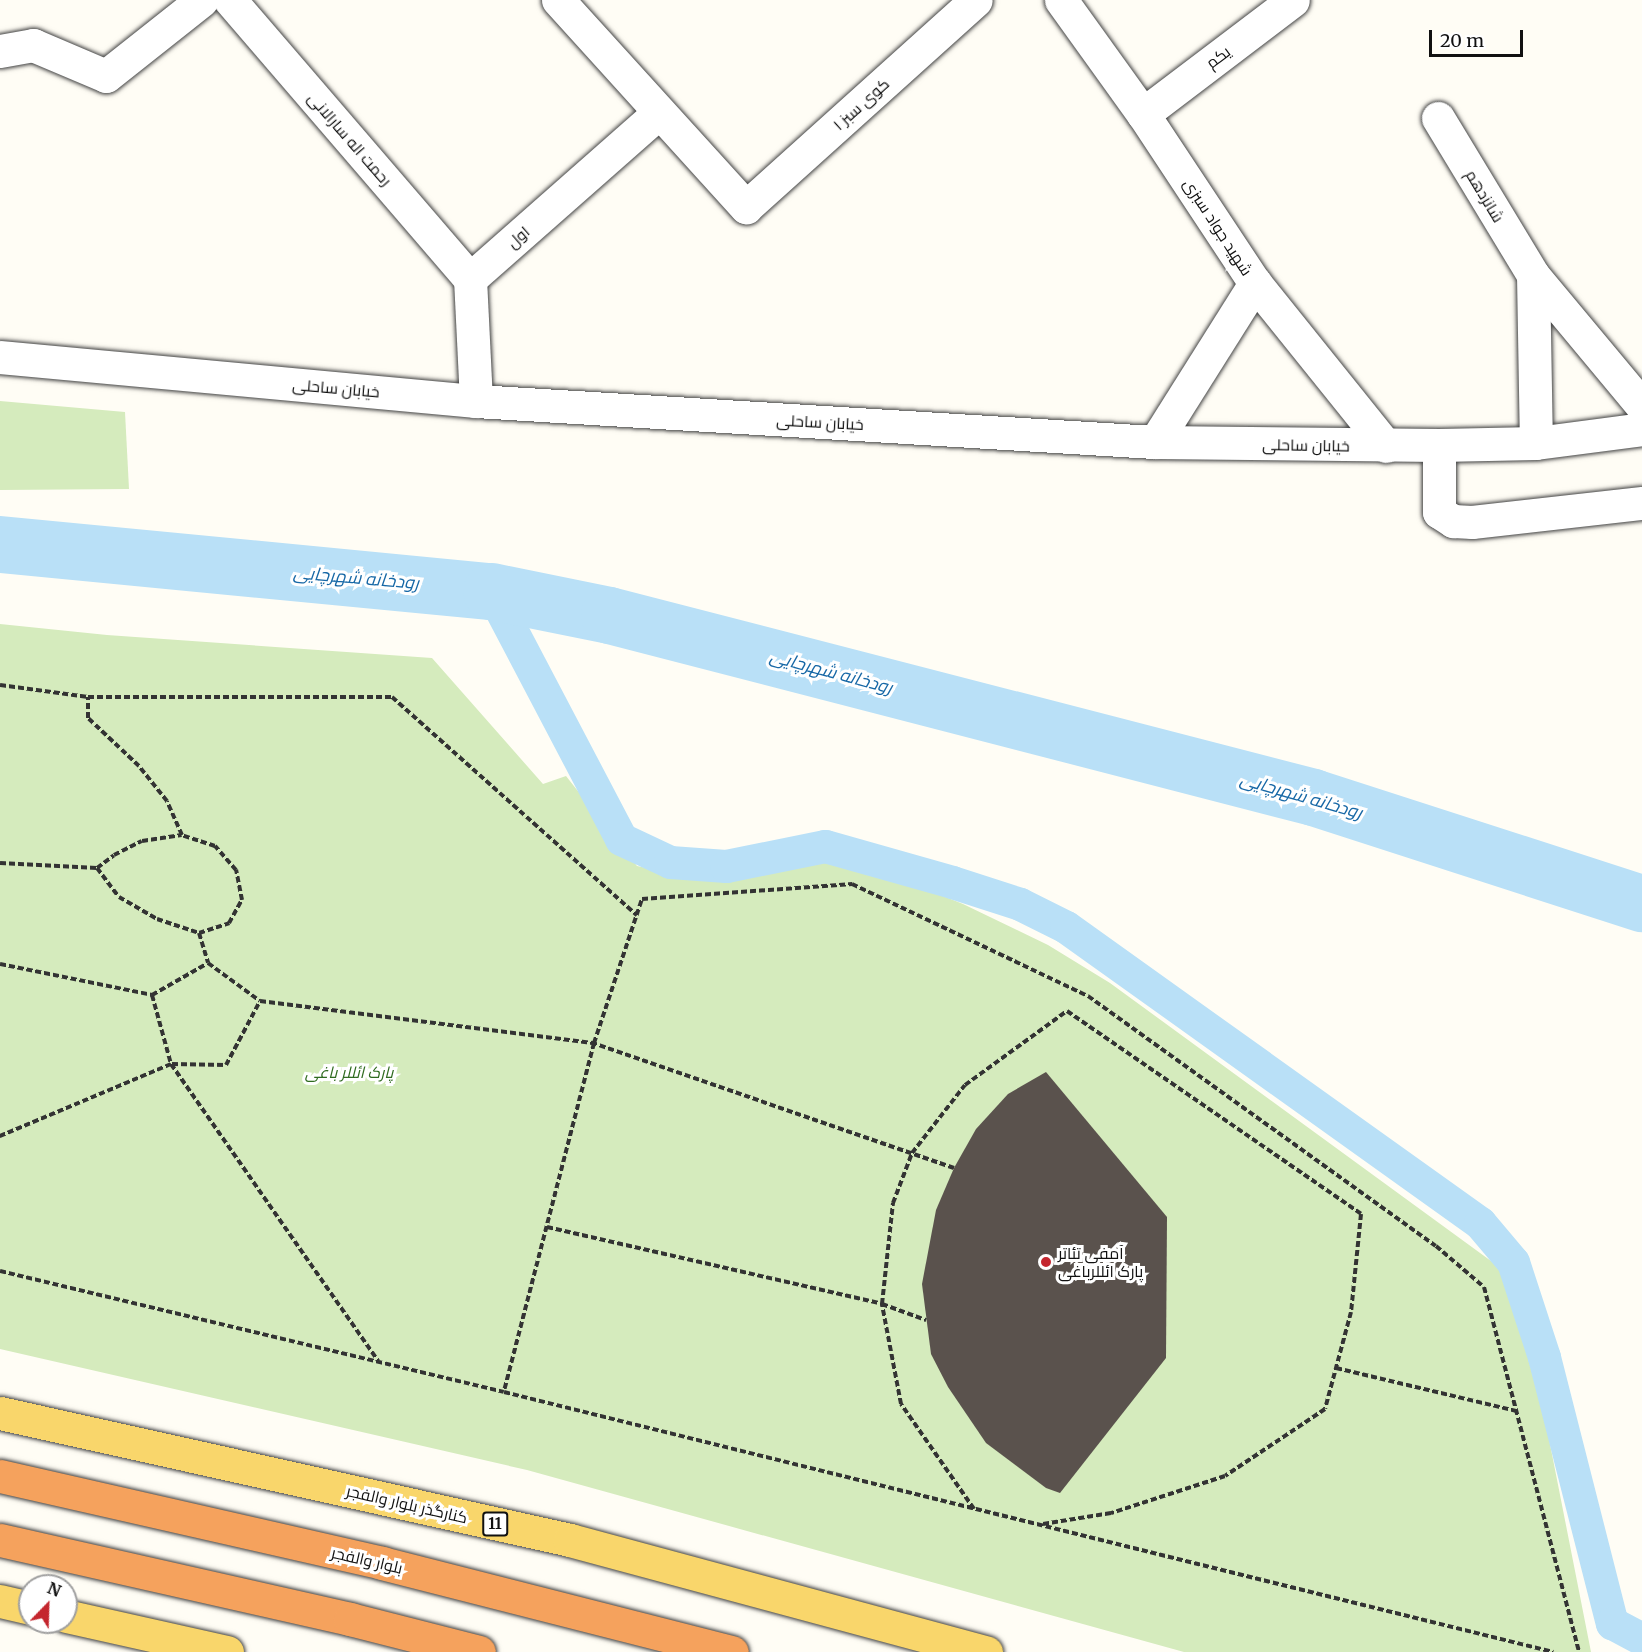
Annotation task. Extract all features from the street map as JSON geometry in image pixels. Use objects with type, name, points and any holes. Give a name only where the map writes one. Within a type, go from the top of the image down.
[{"type":"highway","name":"بلوار والفجر","points":[[0,1476],[382,1563],[732,1652]]},
{"type":"highway","points":[[0,1540],[350,1619],[479,1652]]},
{"type":"main road","name":"کنارگذر بلوار والفجر","points":[[0,1413],[570,1540],[986,1652]]},
{"type":"main road","points":[[0,1601],[18,1605]]},
{"type":"main road","points":[[78,1619],[227,1652]]},
{"type":"street","points":[[0,51],[33,45],[106,76],[202,0]]},
{"type":"street","name":"رحمت اله سارالانی","points":[[230,0],[470,279]]},
{"type":"street","points":[[558,0],[658,113]]},
{"type":"street","name":"کوی سبز ۱","points":[[658,113],[746,207],[976,0]]},
{"type":"street","name":"شهید جواد سبزی","points":[[1061,0],[1143,114],[1255,283],[1386,446]]},
{"type":"street","name":"یکم","points":[[1143,114],[1293,0]]},
{"type":"street","name":"اول","points":[[470,279],[658,113]]},
{"type":"street","name":"شانزدهم","points":[[1438,118],[1533,275],[1642,406]]},
{"type":"street","points":[[1533,275],[1536,443]]},
{"type":"street","points":[[470,279],[476,401]]},
{"type":"street","points":[[1155,442],[1255,283]]},
{"type":"street","name":"خیابان ساحلی","points":[[0,357],[476,401],[1155,442],[1386,446],[1536,443],[1642,429]]},
{"type":"street","points":[[1439,445],[1439,512],[1453,521],[1472,522],[1642,503]]},
{"type":"path","points":[[0,686],[88,697],[392,697],[637,915]]},
{"type":"path","points":[[88,697],[88,718],[139,766],[167,801],[182,835]]},
{"type":"path","points":[[0,863],[98,868],[114,855],[142,841],[182,835],[214,846],[236,870],[242,900],[229,923],[200,933],[158,919],[120,897],[98,868]]},
{"type":"path","points":[[504,1392],[594,1043],[642,899],[852,884],[1088,996],[1436,1246],[1484,1287],[1579,1652]]},
{"type":"path","points":[[200,933],[208,963],[260,1001],[594,1043],[954,1168]]},
{"type":"path","points":[[0,964],[152,995],[208,963]]},
{"type":"path","points":[[152,995],[171,1064],[379,1362]]},
{"type":"path","points":[[0,1136],[171,1064],[226,1065],[260,1001]]},
{"type":"path","points":[[974,1509],[901,1404],[882,1304],[893,1203],[912,1153],[965,1085],[1067,1011],[1361,1214],[1351,1312],[1325,1408],[1225,1476],[1111,1513],[1039,1525]]},
{"type":"path","points":[[547,1227],[882,1304],[926,1320]]},
{"type":"path","points":[[0,1271],[504,1392],[1553,1652]]},
{"type":"path","points":[[1336,1368],[1516,1411]]},
{"type":"green space","points":[[0,401],[125,412],[129,489],[0,490]]},
{"type":"green space","name":"پارک ائللر باغی","points":[[0,624],[107,635],[432,658],[543,784],[566,776],[637,866],[687,876],[727,874],[799,859],[861,863],[963,904],[1048,945],[1110,983],[1502,1269],[1513,1300],[1548,1434],[1591,1652],[1184,1652],[527,1470],[0,1349]]},
{"type":"building","name":"آمفی تئاتر پارک ائللرباغی","points":[[1046,1072],[1167,1217],[1166,1358],[1060,1493],[1046,1488],[986,1443],[948,1387],[931,1354],[922,1284],[936,1210],[954,1168],[976,1129],[1008,1094]]},
{"type":"waterway","name":"رودخانه شهرچایی","points":[[0,544],[491,591],[609,615],[1313,797],[1642,903]]},
{"type":"waterway","points":[[491,591],[621,839],[670,862],[726,866],[825,846],[1020,904],[1066,927],[1480,1223],[1513,1262],[1544,1357],[1612,1623],[1642,1639]]},
{"type":"place","name":"آمفی تئاتر پارک ائللرباغی","points":[[1046,1262]]}]
